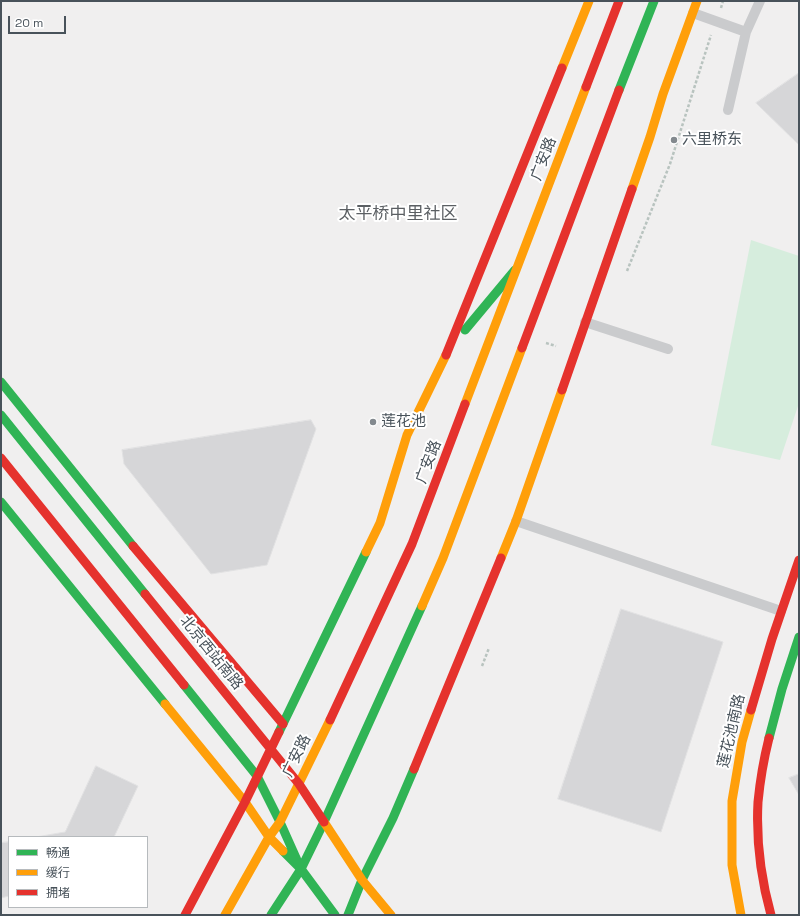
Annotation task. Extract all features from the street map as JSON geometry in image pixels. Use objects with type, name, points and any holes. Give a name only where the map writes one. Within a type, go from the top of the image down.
[{"type":"main road","name":"广安路","points":[[185,915],[271,750],[380,523],[407,435],[452,344],[589,1]]},
{"type":"main road","name":"广安路","points":[[225,915],[269,837],[280,822],[352,675],[412,544],[619,1]]},
{"type":"main road","points":[[271,915],[301,869],[324,822],[354,759],[443,558],[654,1]]},
{"type":"main road","points":[[348,915],[362,880],[393,818],[489,590],[516,521],[697,1]]},
{"type":"main road","points":[[452,344],[519,266]]},
{"type":"main road","name":"北京西站南路","points":[[1,382],[141,556],[283,724]]},
{"type":"main road","name":"北京西站南路","points":[[1,415],[298,784],[362,880],[390,915]]},
{"type":"main road","points":[[1,458],[257,776],[301,869]]},
{"type":"main road","points":[[1,502],[245,802],[269,837],[301,869],[335,915]]},
{"type":"main road","name":"莲花池南路","points":[[741,915],[732,865],[732,800],[742,742],[758,684],[799,560]]},
{"type":"main road","points":[[771,915],[766,899],[760,862],[758,806],[765,753],[771,724],[799,637]]},
{"type":"lane","points":[[728,110],[746,32],[760,1]]},
{"type":"lane","points":[[693,13],[746,32]]},
{"type":"lane","points":[[585,322],[668,349]]},
{"type":"lane","points":[[516,521],[781,611]]},
{"type":"path","points":[[670,164],[723,1]]},
{"type":"green space","points":[[751,240],[799,256],[799,403],[780,460],[711,445]]},
{"type":"building","points":[[799,73],[799,145],[756,103]]},
{"type":"building","points":[[311,420],[316,429],[267,565],[211,574],[124,464],[122,450]]},
{"type":"building","points":[[621,609],[723,642],[661,832],[558,799]]},
{"type":"building","points":[[96,766],[138,786],[114,836],[42,836],[65,832]]},
{"type":"building","points":[[799,774],[799,795],[789,778]]},
{"type":"building","points":[[8,842],[8,896],[1,898],[1,843]]},
{"type":"traffic: fast","points":[[619,90],[654,1]]},
{"type":"traffic: fast","points":[[465,330],[515,270]]},
{"type":"traffic: fast","points":[[1,382],[133,546]]},
{"type":"traffic: fast","points":[[1,415],[145,594]]},
{"type":"traffic: fast","points":[[1,502],[165,704]]},
{"type":"traffic: fast","points":[[279,732],[366,552]]},
{"type":"traffic: fast","points":[[271,915],[301,869],[324,822],[422,606]]},
{"type":"traffic: fast","points":[[769,738],[782,689],[799,637]]},
{"type":"traffic: fast","points":[[184,685],[257,776],[301,869]]},
{"type":"traffic: fast","points":[[348,915],[362,880],[393,818],[414,769]]},
{"type":"traffic: fast","points":[[283,851],[301,869],[335,915]]},
{"type":"traffic: slow","points":[[562,68],[589,1]]},
{"type":"traffic: slow","points":[[632,189],[663,94],[697,1]]},
{"type":"traffic: slow","points":[[465,404],[586,87]]},
{"type":"traffic: slow","points":[[422,606],[443,558],[522,348]]},
{"type":"traffic: slow","points":[[366,552],[380,523],[407,435],[446,355]]},
{"type":"traffic: slow","points":[[501,558],[516,521],[562,390]]},
{"type":"traffic: slow","points":[[165,704],[245,802],[269,837],[283,851]]},
{"type":"traffic: slow","points":[[741,915],[732,865],[732,801],[742,742],[751,710]]},
{"type":"traffic: slow","points":[[225,915],[269,837],[280,822],[330,720]]},
{"type":"traffic: slow","points":[[324,822],[362,880],[391,915]]},
{"type":"traffic: jam","points":[[586,87],[619,1]]},
{"type":"traffic: jam","points":[[446,355],[562,68]]},
{"type":"traffic: jam","points":[[522,348],[619,90]]},
{"type":"traffic: jam","points":[[562,390],[632,189]]},
{"type":"traffic: jam","points":[[330,720],[412,544],[465,404]]},
{"type":"traffic: jam","points":[[1,458],[184,685]]},
{"type":"traffic: jam","points":[[133,546],[283,724]]},
{"type":"traffic: jam","points":[[414,769],[501,558]]},
{"type":"traffic: jam","points":[[751,710],[772,639],[799,560]]},
{"type":"traffic: jam","points":[[145,594],[299,784],[324,822]]},
{"type":"traffic: jam","points":[[185,915],[245,802],[279,732]]},
{"type":"traffic: jam","points":[[769,738],[765,753],[758,802],[758,831],[764,888],[771,915]]},
{"type":"place","name":"六里桥东","points":[[674,140]]},
{"type":"place","name":"莲花池","points":[[373,422]]},
{"type":"district","name":"太平桥中里社区","points":[[398,214]]}]
